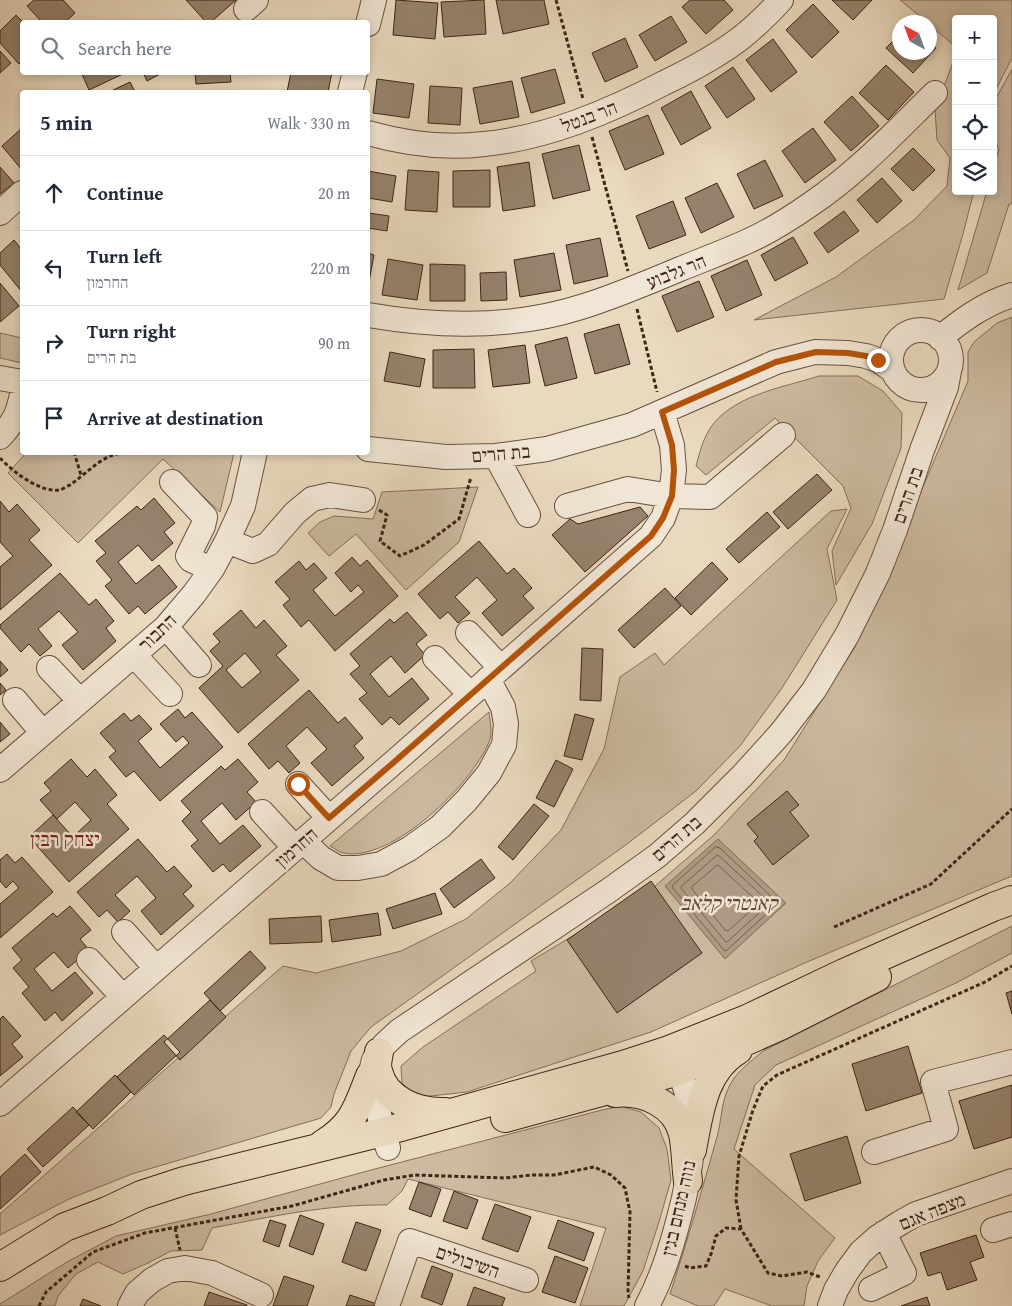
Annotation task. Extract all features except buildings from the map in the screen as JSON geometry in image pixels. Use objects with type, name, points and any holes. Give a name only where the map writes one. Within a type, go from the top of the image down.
[{"type":"main road","points":[[0,1267],[65,1227],[141,1195],[184,1181],[316,1149],[386,1140],[457,1112],[623,1066],[674,1060],[747,1019],[844,973],[1012,900]]},
{"type":"main road","points":[[692,1150],[703,1097],[710,1080],[719,1066],[735,1052],[780,1026],[1012,912]]},
{"type":"main road","points":[[594,1094],[674,1060],[780,1026]]},
{"type":"main road","points":[[374,1064],[381,1082],[393,1096],[404,1104],[432,1113],[457,1112]]},
{"type":"main road","points":[[316,1149],[336,1137],[347,1126],[355,1113],[374,1064]]},
{"type":"main road","points":[[65,1227],[108,1219],[161,1205],[386,1140],[594,1094],[626,1092],[643,1095],[657,1100],[669,1109],[677,1120],[683,1134],[688,1181]]},
{"type":"street","points":[[369,20],[374,0]]},
{"type":"street","name":"הר בנטל","points":[[370,133],[421,145],[483,144],[511,141],[588,118],[628,101],[708,60],[743,36],[781,0]]},
{"type":"street","points":[[350,90],[354,75]]},
{"type":"street","name":"הר גלבוע","points":[[370,315],[425,323],[500,323],[580,307],[632,288],[748,242],[812,204],[864,162],[935,93]]},
{"type":"street","points":[[0,213],[20,195]]},
{"type":"street","points":[[940,338],[976,311],[1012,295]]},
{"type":"street","points":[[920,330],[929,331],[940,338],[949,350],[951,360],[949,371],[938,385],[930,389],[920,391],[911,389],[898,378],[890,361],[896,344],[910,332],[920,330]]},
{"type":"street","name":"בת הרים","points":[[828,352],[902,337]]},
{"type":"street","name":"בת הרים","points":[[370,449],[446,457],[486,456],[547,449],[632,425],[776,362],[816,352],[828,352],[866,356],[878,360],[898,378],[918,403],[922,415],[924,430],[922,450]]},
{"type":"street","name":"בת הרים","points":[[374,1064],[384,1045],[399,1031],[657,856],[695,823],[742,776],[781,733],[814,690],[847,635],[878,573],[946,387],[949,371]]},
{"type":"street","points":[[0,378],[20,382]]},
{"type":"street","points":[[0,437],[12,424],[20,406]]},
{"type":"street","name":"החרמון","points":[[0,1104],[651,536],[663,518],[672,496],[674,470],[672,445],[662,412]]},
{"type":"street","points":[[568,506],[628,490],[672,496],[710,497],[783,435]]},
{"type":"street","name":"התבור","points":[[0,770],[166,627],[194,594],[212,568],[243,506],[254,455]]},
{"type":"street","points":[[486,456],[528,514]]},
{"type":"street","points":[[172,482],[206,517],[188,556],[192,560],[212,568]]},
{"type":"street","points":[[227,541],[253,551],[268,544],[295,513],[312,499],[330,495],[363,500]]},
{"type":"street","points":[[166,627],[200,665]]},
{"type":"street","points":[[262,812],[299,844],[338,868],[358,868],[381,864],[409,849],[440,826],[466,801],[489,773],[504,745],[506,724],[495,673],[468,633]]},
{"type":"street","points":[[134,655],[170,694]]},
{"type":"street","points":[[435,658],[470,694]]},
{"type":"street","points":[[49,668],[80,701]]},
{"type":"street","points":[[15,700],[43,733]]},
{"type":"street","points":[[298,784],[329,818]]},
{"type":"street","points":[[124,932],[156,968]]},
{"type":"street","points":[[89,960],[123,997]]},
{"type":"street","name":"נווה מנחם בגין","points":[[638,1303],[667,1260],[688,1181],[692,1150],[692,1123],[687,1094],[674,1060]]},
{"type":"street","points":[[874,1152],[946,1129],[933,1082],[1012,1062]]},
{"type":"street","points":[[374,1064],[372,1089],[386,1140]]},
{"type":"street","name":"מצפה אגם","points":[[830,1306],[840,1283],[861,1252],[884,1233],[916,1214],[1012,1181]]},
{"type":"street","points":[[871,1289],[904,1273],[884,1233]]},
{"type":"street","name":"השיבולים","points":[[387,1306],[410,1241],[526,1280]]},
{"type":"street","points":[[130,1306],[137,1293],[152,1280],[168,1271],[185,1268],[212,1273],[261,1295]]},
{"type":"path","points":[[556,0],[632,288],[662,412]]},
{"type":"path","points":[[75,455],[81,475]]},
{"type":"path","points":[[0,458],[35,486],[60,490],[107,457],[115,455]]},
{"type":"path","points":[[363,500],[387,515],[380,541],[400,556],[424,546],[459,519],[486,456]]},
{"type":"path","points":[[834,927],[931,884],[1012,809]]},
{"type":"path","points":[[840,1283],[808,1272],[782,1276],[768,1272],[741,1229],[736,1200],[739,1156],[753,1110],[763,1086],[777,1075],[985,982],[1012,966]]},
{"type":"path","points":[[39,1306],[46,1292],[93,1252],[145,1233],[240,1214],[292,1206],[384,1180],[415,1175],[505,1178],[554,1175],[594,1167],[611,1175],[625,1188],[630,1212],[628,1293],[638,1303]]},
{"type":"path","points":[[667,1260],[690,1268],[706,1266],[712,1254],[716,1236],[726,1228],[741,1229]]},
{"type":"shaded area","points":[[900,0],[1012,0],[1012,58],[997,87],[997,15],[952,15],[952,44],[937,31],[937,15],[918,15]]},
{"type":"shaded area","points":[[952,65],[952,195],[973,195],[944,299],[754,320],[836,277],[914,220],[947,186],[950,158],[937,140],[935,109]]},
{"type":"shaded area","points":[[1012,69],[1012,204],[1009,204],[987,273],[958,290],[986,195],[997,195],[997,155],[999,149],[997,145],[997,97]]},
{"type":"shaded area","points":[[1012,317],[1012,876],[807,962],[651,1032],[467,1092],[422,1097],[410,1092],[402,1083],[401,1066],[423,1047],[536,971],[531,961],[654,887],[714,835],[784,760],[855,647],[968,381],[968,352],[974,342],[997,323]]},
{"type":"shaded area","points":[[0,333],[20,338],[20,363],[0,358]]},
{"type":"shaded area","points":[[819,376],[858,376],[883,391],[902,413],[901,448],[872,524],[836,585],[832,551],[851,508],[843,486],[775,418],[706,475],[696,466],[708,433],[714,423],[724,413],[749,398]]},
{"type":"shaded area","points":[[24,455],[234,455],[220,512],[163,459],[78,543],[8,473]]},
{"type":"shaded area","points":[[478,487],[459,542],[406,590],[356,534],[329,556],[308,533],[320,522],[334,516],[373,519],[382,492]]},
{"type":"shaded area","points":[[847,509],[827,549],[837,600],[782,688],[740,746],[696,791],[627,844],[371,1027],[351,1051],[334,1094],[331,1107],[321,1118],[132,1174],[69,1199],[0,1235],[0,1214],[283,966],[316,973],[401,951],[466,919],[510,883],[561,830],[604,749],[620,677],[655,653],[664,665],[831,511]]},
{"type":"shaded area","points":[[489,712],[491,735],[480,759],[466,778],[428,817],[384,846],[363,853],[343,853],[330,846]]},
{"type":"shaded area","points":[[1012,926],[1012,953],[958,982],[776,1065],[755,1085],[734,1149],[835,1238],[818,1261],[807,1286],[804,1306],[772,1306],[725,1289],[714,1306],[698,1306],[670,1294],[717,1137],[725,1096],[738,1074],[763,1051]]},
{"type":"shaded area","points":[[620,1106],[641,1112],[659,1128],[667,1149],[671,1180],[643,1271],[624,1306],[580,1306],[606,1228],[408,1179],[402,1191],[387,1205],[321,1209],[212,1228],[202,1250],[171,1251],[123,1274],[98,1262],[76,1274],[58,1296],[55,1306],[0,1306],[0,1304],[67,1262],[116,1236],[211,1214],[371,1170]]},
{"type":"water","name":"קאנטרי קלאב","points":[[718,839],[786,903],[725,959],[665,886]]},
{"type":"district","name":"יצחק רבין","points":[[65,839]]},
{"type":"route","points":[[298,784],[329,818],[651,536],[663,518],[672,496],[674,470],[672,445],[662,412],[776,362],[816,352],[848,353],[878,360]]}]
